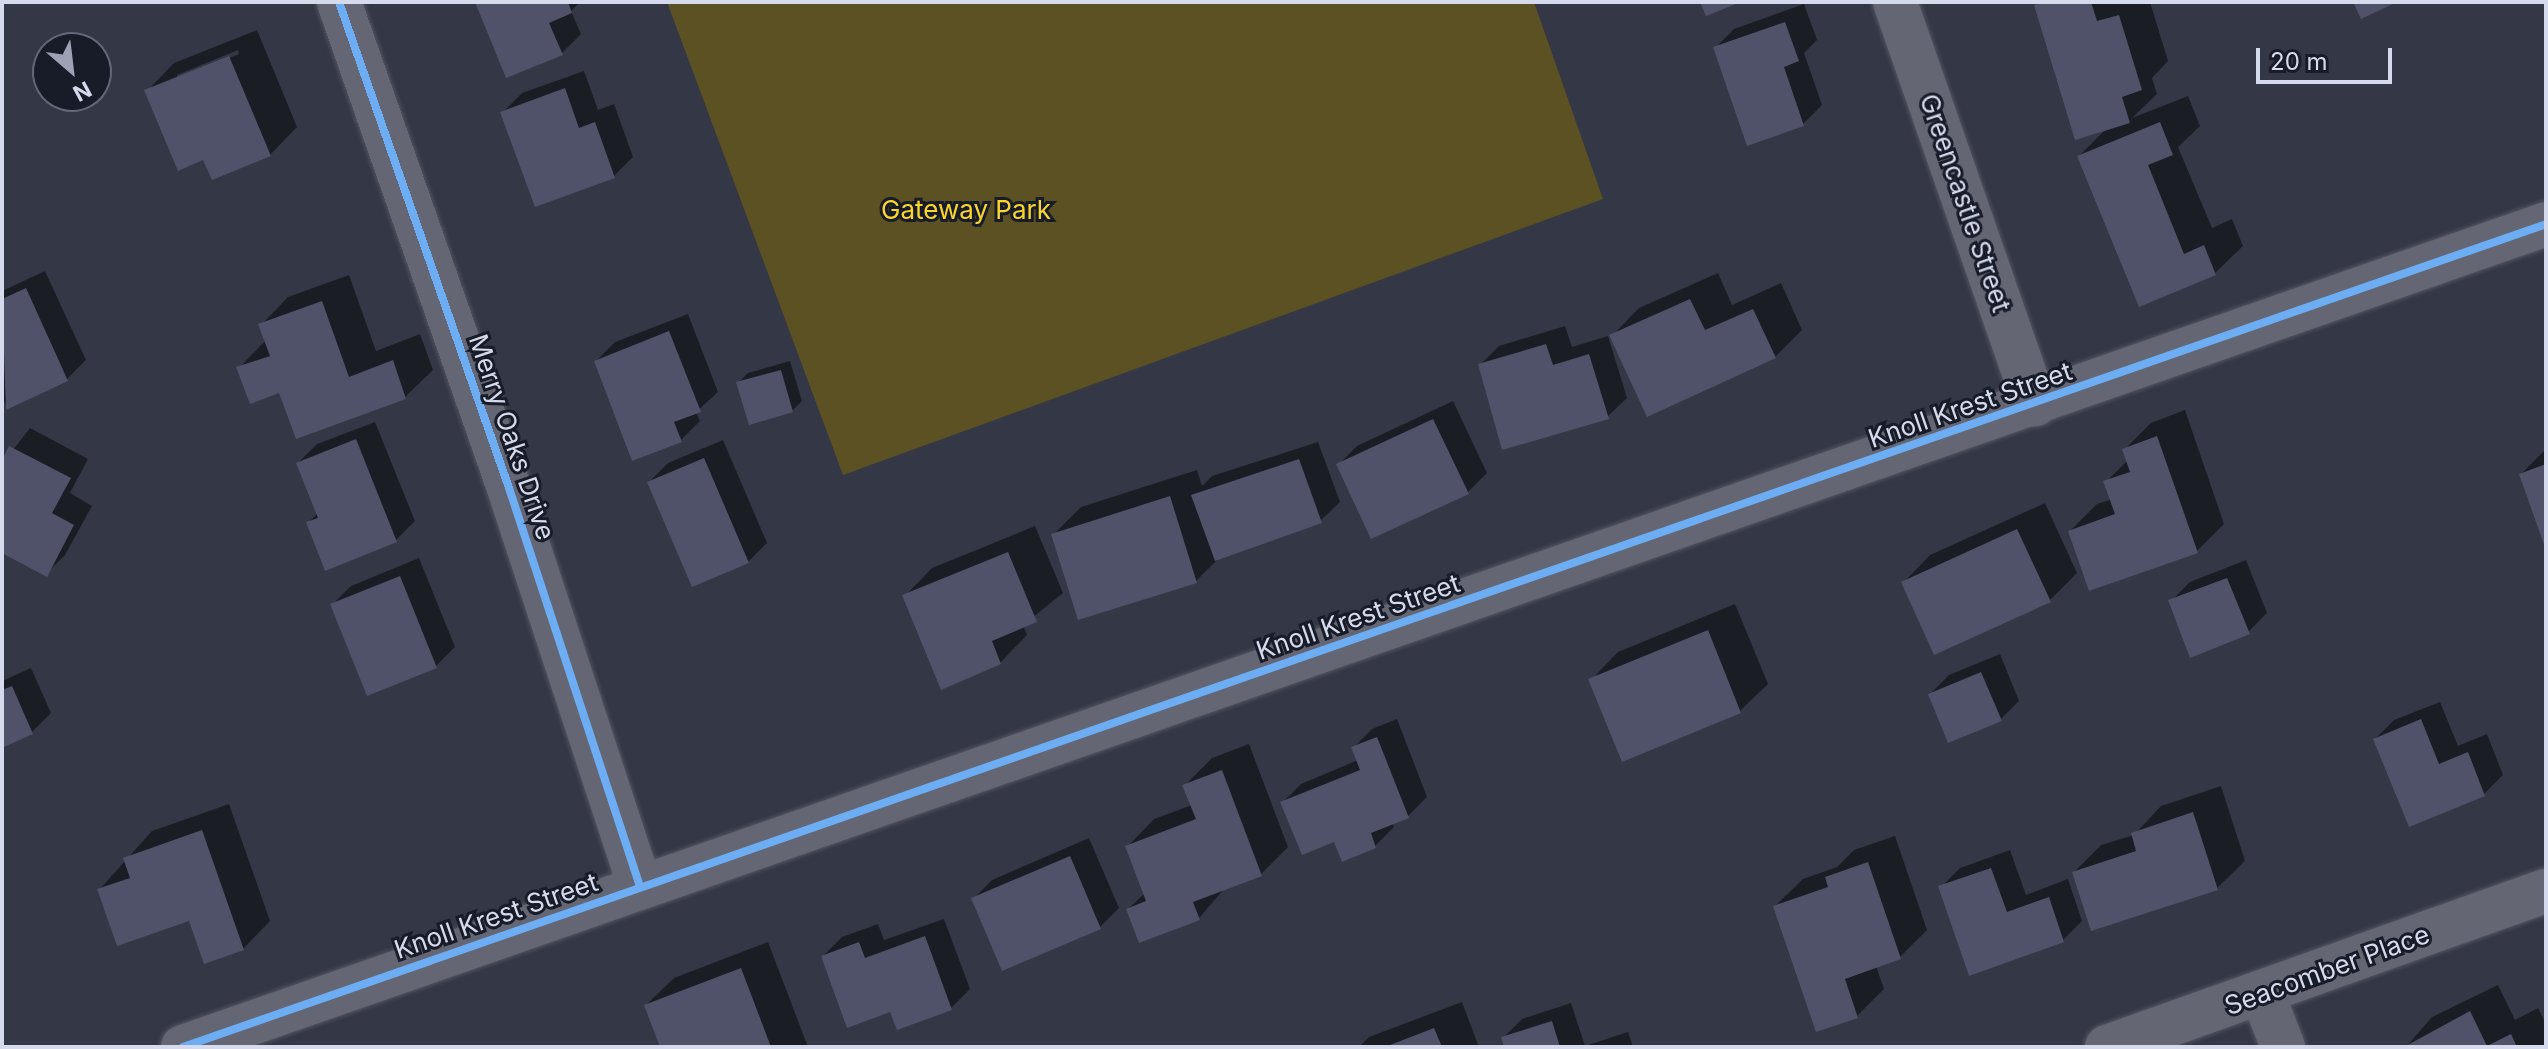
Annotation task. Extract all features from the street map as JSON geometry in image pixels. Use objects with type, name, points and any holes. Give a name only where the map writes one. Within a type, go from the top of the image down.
[{"type":"street","name":"Merry Oaks Drive","points":[[339,2],[509,488],[640,887]]},
{"type":"street","name":"Greencastle Street","points":[[1895,2],[2035,404]]},
{"type":"street","name":"Knoll Krest Street","points":[[183,1047],[2546,224]]},
{"type":"street","name":"Seacomber Place","points":[[2107,1047],[2546,891]]},
{"type":"street","points":[[2262,993],[2283,1047]]},
{"type":"green space","name":"Gateway Park","points":[[667,2],[1534,2],[1603,199],[843,475]]},
{"type":"building","points":[[475,2],[568,2],[572,13],[549,23],[563,55],[506,78]]},
{"type":"building","points":[[1700,2],[1741,2],[1706,16]]},
{"type":"building","points":[[2045,2],[2091,2],[2097,21],[2119,15],[2142,90],[2122,97],[2130,123],[2075,140],[2034,5]]},
{"type":"building","points":[[2353,2],[2397,2],[2361,19]]},
{"type":"building","points":[[1785,22],[1799,61],[1784,67],[1804,126],[1747,146],[1713,47]]},
{"type":"building","points":[[229,56],[271,156],[212,180],[203,160],[178,171],[144,90]]},
{"type":"building","points":[[565,88],[579,128],[595,122],[615,178],[535,207],[500,112]]},
{"type":"building","points":[[2160,122],[2173,155],[2148,165],[2184,254],[2204,245],[2216,275],[2139,307],[2077,156]]},
{"type":"building","points":[[26,288],[68,381],[6,410],[2,299]]},
{"type":"building","points":[[1690,299],[1705,330],[1753,309],[1776,358],[1647,417],[1609,335]]},
{"type":"building","points":[[322,301],[349,377],[393,360],[406,399],[296,439],[279,393],[250,404],[236,367],[270,356],[258,324]]},
{"type":"building","points":[[669,331],[701,412],[674,422],[682,442],[632,461],[594,361]]},
{"type":"building","points":[[1546,344],[1553,365],[1589,354],[1609,419],[1502,450],[1478,364]]},
{"type":"building","points":[[781,370],[793,412],[749,425],[736,382]]},
{"type":"building","points":[[1433,419],[1469,494],[1371,539],[1336,464]]},
{"type":"building","points":[[2157,436],[2198,553],[2089,591],[2068,531],[2115,514],[2103,481],[2130,472],[2122,449]]},
{"type":"building","points":[[356,439],[397,542],[325,571],[306,522],[318,518],[296,463]]},
{"type":"building","points":[[9,446],[71,478],[52,513],[74,525],[47,577],[2,553],[2,460]]},
{"type":"building","points":[[704,458],[749,563],[692,587],[647,482]]},
{"type":"building","points":[[1299,459],[1322,523],[1215,561],[1191,495]]},
{"type":"building","points":[[2546,464],[2546,550],[2519,474]]},
{"type":"building","points":[[1170,496],[1197,583],[1078,620],[1051,534]]},
{"type":"building","points":[[2017,529],[2051,602],[1934,655],[1901,582]]},
{"type":"building","points":[[1008,552],[1037,622],[992,641],[1001,664],[941,690],[902,595]]},
{"type":"building","points":[[400,576],[437,668],[367,696],[330,604]]},
{"type":"building","points":[[2227,578],[2250,634],[2190,658],[2168,600]]},
{"type":"building","points":[[1708,630],[1741,713],[1622,762],[1588,679]]},
{"type":"building","points":[[1981,672],[2002,721],[1948,743],[1928,694]]},
{"type":"building","points":[[12,686],[33,734],[2,748],[2,690]]},
{"type":"building","points":[[2421,719],[2439,764],[2468,752],[2485,796],[2409,827],[2373,739]]},
{"type":"building","points":[[1377,737],[1409,818],[1371,833],[1376,848],[1342,862],[1334,842],[1302,855],[1280,802],[1360,770],[1351,747]]},
{"type":"building","points":[[1222,770],[1262,876],[1193,902],[1200,920],[1139,943],[1126,909],[1146,901],[1125,846],[1196,819],[1182,785]]},
{"type":"building","points":[[2193,812],[2218,890],[2091,931],[2072,872],[2136,851],[2131,833]]},
{"type":"building","points":[[202,830],[244,950],[204,964],[189,921],[117,946],[97,889],[130,878],[123,858]]},
{"type":"building","points":[[1070,856],[1101,929],[1002,971],[971,898]]},
{"type":"building","points":[[1868,862],[1901,959],[1845,979],[1858,1018],[1816,1032],[1773,906],[1828,887],[1825,877]]},
{"type":"building","points":[[1991,868],[2007,912],[2049,897],[2064,942],[1969,976],[1938,886]]},
{"type":"building","points":[[925,936],[952,1010],[897,1030],[890,1012],[847,1028],[821,956],[859,942],[865,958]]},
{"type":"building","points":[[741,968],[771,1047],[660,1047],[644,1005]]},
{"type":"building","points":[[2470,1011],[2487,1046],[2511,1034],[2517,1047],[2404,1047]]},
{"type":"building","points":[[1552,1021],[1560,1047],[1504,1047],[1501,1037]]},
{"type":"building","points":[[1434,1028],[1442,1047],[1385,1047]]},
{"type":"cycle path","points":[[339,2],[509,488],[640,887]]},
{"type":"cycle path","points":[[183,1047],[2546,224]]}]
